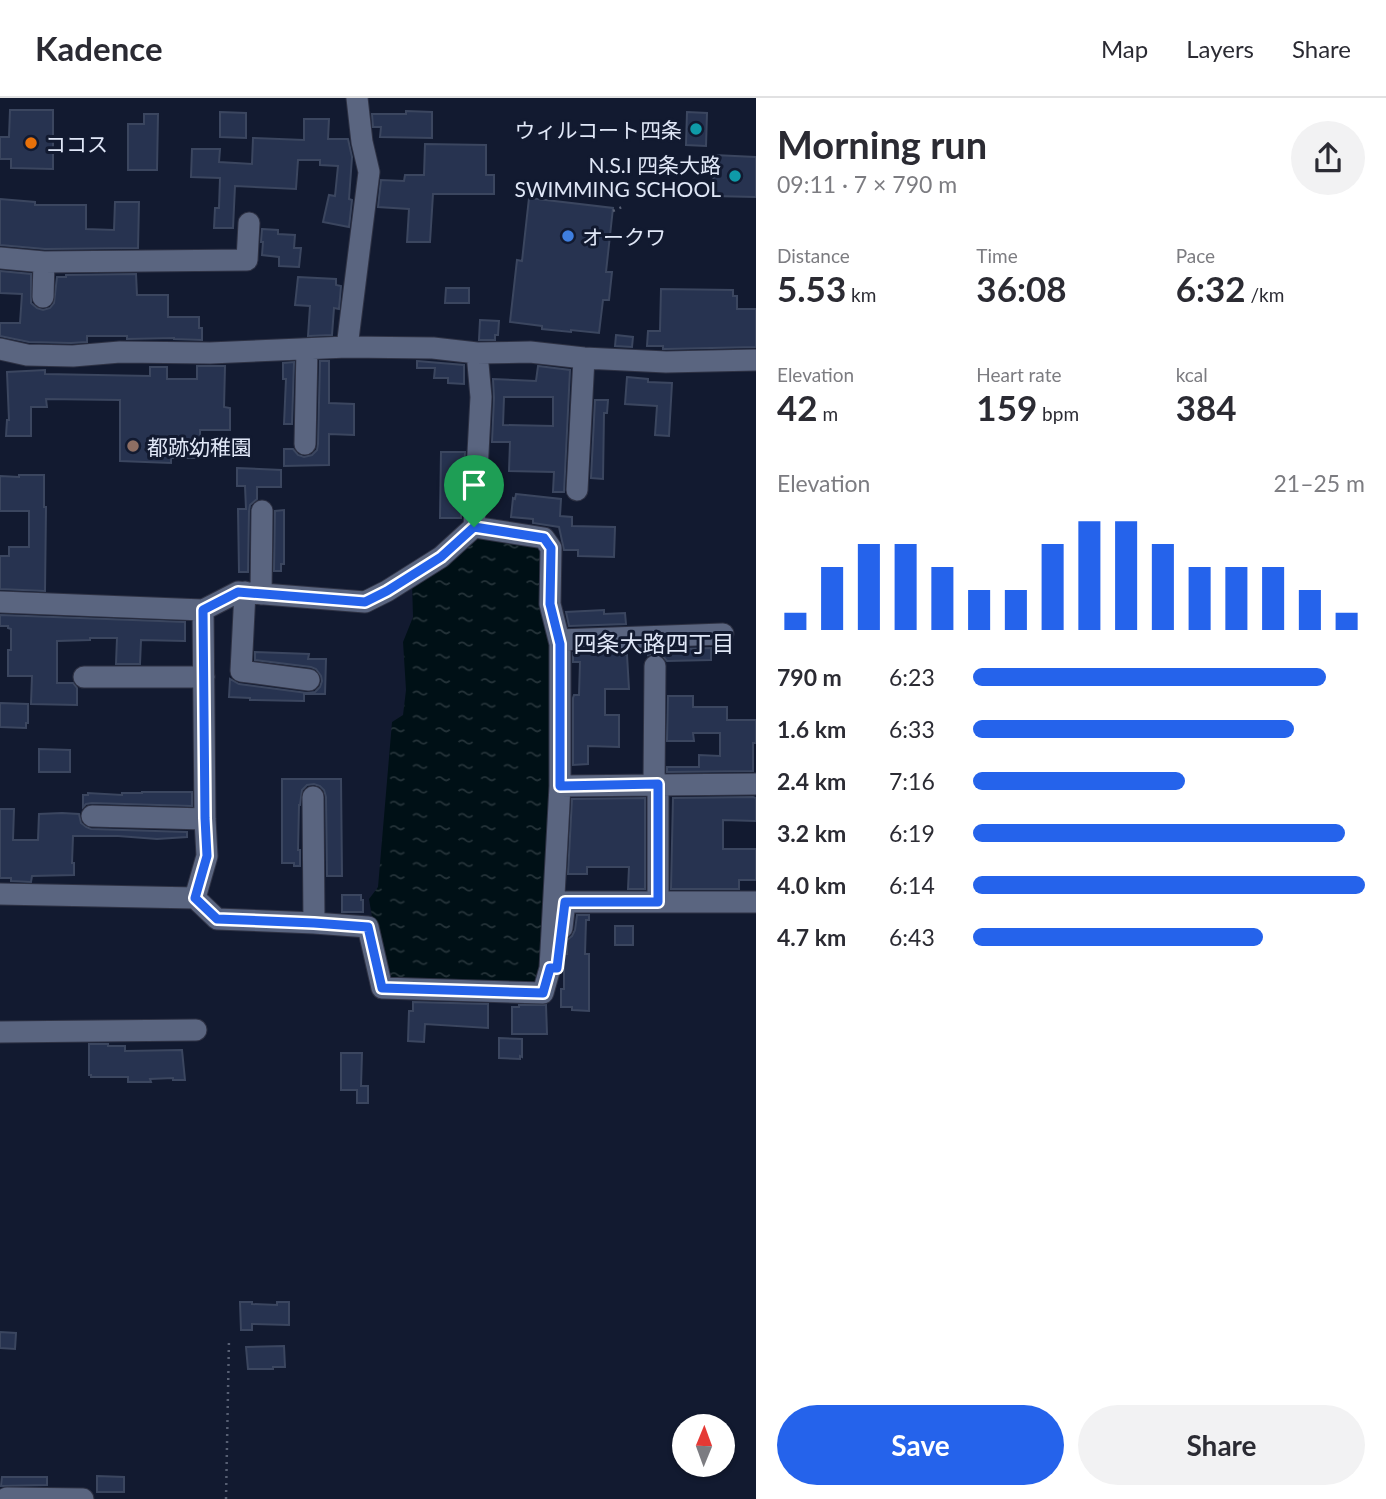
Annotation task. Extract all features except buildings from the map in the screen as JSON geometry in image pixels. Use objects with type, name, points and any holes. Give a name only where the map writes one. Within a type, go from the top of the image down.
[{"type":"street","points":[[347,347],[369,172],[362,142],[357,98]]},
{"type":"street","points":[[0,258],[44,262],[247,260],[250,223]]},
{"type":"street","points":[[43,297],[44,262]]},
{"type":"street","points":[[0,349],[27,355],[73,356],[120,352],[210,353],[347,347],[433,348],[477,353],[530,352],[666,362],[756,360]]},
{"type":"street","points":[[304,444],[307,348]]},
{"type":"street","points":[[0,602],[203,610],[238,592],[365,602],[387,591],[441,557],[474,527],[481,397],[477,353]]},
{"type":"street","points":[[577,489],[584,358]]},
{"type":"street","points":[[262,511],[241,671],[309,680]]},
{"type":"street","points":[[0,894],[195,898],[217,919],[368,927],[382,988],[543,993],[550,968],[560,786],[559,640],[550,604],[551,548],[544,538],[474,527]]},
{"type":"street","points":[[195,898],[207,856],[203,610]]},
{"type":"street","points":[[559,640],[723,634]]},
{"type":"street","points":[[655,667],[658,902]]},
{"type":"street","points":[[84,677],[204,677]]},
{"type":"street","points":[[560,786],[756,784]]},
{"type":"street","points":[[313,797],[314,923]]},
{"type":"street","points":[[92,816],[205,818]]},
{"type":"street","points":[[550,968],[557,968],[565,902],[756,902]]},
{"type":"street","points":[[0,1032],[196,1030]]},
{"type":"street","points":[[5,1499],[83,1499]]},
{"type":"path","points":[[613,211],[624,206]]},
{"type":"path","points":[[226,1499],[229,1339]]},
{"type":"water","points":[[478,534],[539,544],[545,550],[556,795],[539,981],[521,987],[393,979],[385,975],[369,899],[378,887],[392,722],[403,715],[406,690],[403,642],[413,617],[412,583]]},
{"type":"place","name":"ウィルコート四条","points":[[696,129]]},
{"type":"place","name":"ココス","points":[[31,143]]},
{"type":"place","name":"N.S.I 四条大路 SWIMMING SCHOOL","points":[[735,176]]},
{"type":"place","name":"オークワ","points":[[568,236]]},
{"type":"place","name":"都跡幼稚園","points":[[133,446]]},
{"type":"district","name":"四条大路四丁目","points":[[654,643]]},
{"type":"route","points":[[474,527],[544,538],[551,548],[550,604],[560,644],[560,786],[658,784],[658,902],[565,902],[557,968],[550,968],[543,993],[382,988],[368,927],[217,919],[195,898],[207,856],[203,610],[238,592],[365,602],[441,557],[474,527]]}]
